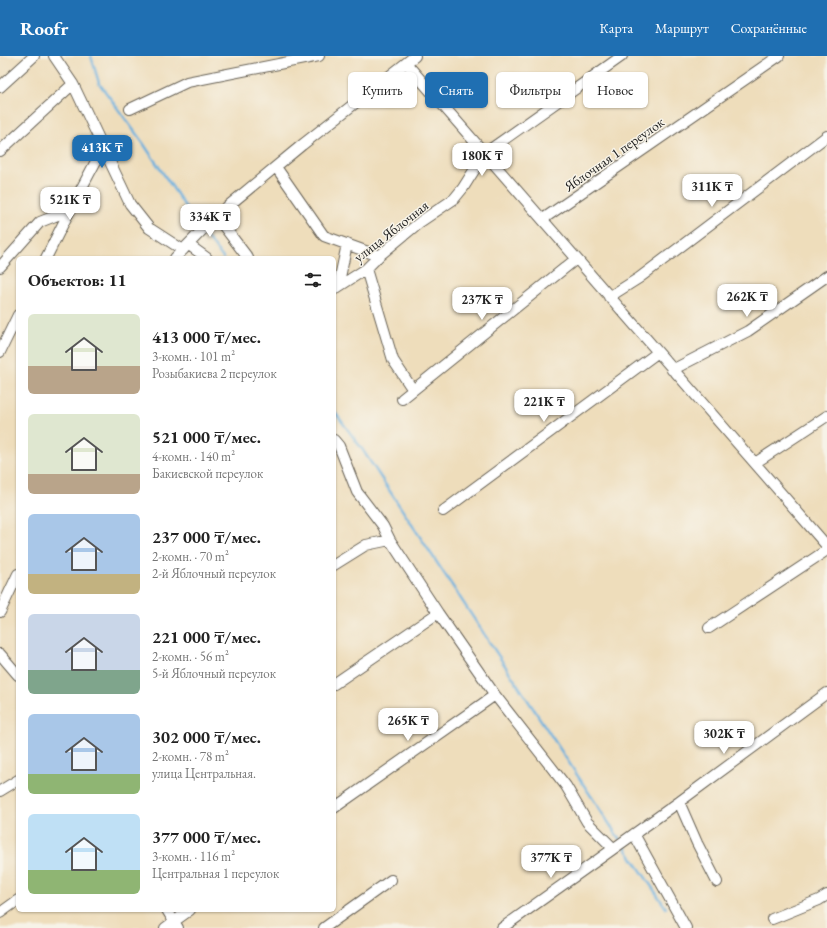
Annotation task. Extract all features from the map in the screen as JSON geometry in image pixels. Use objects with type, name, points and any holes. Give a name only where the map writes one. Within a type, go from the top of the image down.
[{"type":"street","points":[[0,87],[34,56]]},
{"type":"street","points":[[54,56],[73,84],[104,146],[130,204],[149,228],[203,256]]},
{"type":"street","points":[[130,110],[187,82],[319,56]]},
{"type":"street","points":[[178,256],[216,216],[415,56]]},
{"type":"street","name":"улица Яблочная","points":[[336,288],[366,269],[379,256],[420,222],[454,199],[463,188],[485,153],[622,56]]},
{"type":"street","name":"Яблочная 1 переулок","points":[[543,219],[779,56]]},
{"type":"street","points":[[406,63],[543,219],[672,370],[827,546]]},
{"type":"street","points":[[0,151],[73,84]]},
{"type":"street","points":[[609,297],[639,278],[827,136]]},
{"type":"street","points":[[47,256],[104,146]]},
{"type":"street","points":[[276,167],[324,236],[379,256]]},
{"type":"street","points":[[0,267],[40,222],[70,210]]},
{"type":"street","points":[[216,216],[246,256]]},
{"type":"street","points":[[336,288],[347,244]]},
{"type":"street","points":[[402,399],[576,259]]},
{"type":"street","points":[[366,269],[393,360],[413,390]]},
{"type":"street","points":[[672,370],[748,331],[827,276]]},
{"type":"street","points":[[0,352],[16,319]]},
{"type":"street","points":[[443,511],[658,353]]},
{"type":"street","points":[[754,463],[827,416]]},
{"type":"street","points":[[336,445],[357,492],[383,526],[390,540],[438,613],[495,695],[566,786],[587,822],[613,848]]},
{"type":"street","points":[[336,564],[366,545],[390,540]]},
{"type":"street","points":[[709,628],[827,550]]},
{"type":"street","points":[[0,612],[16,578]]},
{"type":"street","points":[[336,683],[438,613]]},
{"type":"street","points":[[0,654],[16,671]]},
{"type":"street","points":[[502,928],[680,802],[827,693]]},
{"type":"street","points":[[336,807],[495,695]]},
{"type":"street","points":[[0,791],[16,781]]},
{"type":"street","points":[[680,802],[697,843],[717,882]]},
{"type":"street","points":[[634,834],[686,928]]},
{"type":"street","points":[[324,928],[391,880]]},
{"type":"street","points":[[772,919],[819,900],[827,895]]},
{"type":"street","points":[[0,913],[16,901]]},
{"type":"street","points":[[168,912],[176,925]]},
{"type":"street","points":[[165,928],[176,925],[188,912]]},
{"type":"waterway","points":[[91,56],[99,83],[143,143],[200,229]]},
{"type":"waterway","points":[[203,232],[221,256]]},
{"type":"waterway","points":[[336,414],[362,449],[620,840]]},
{"type":"waterway","points":[[623,844],[666,908]]}]
